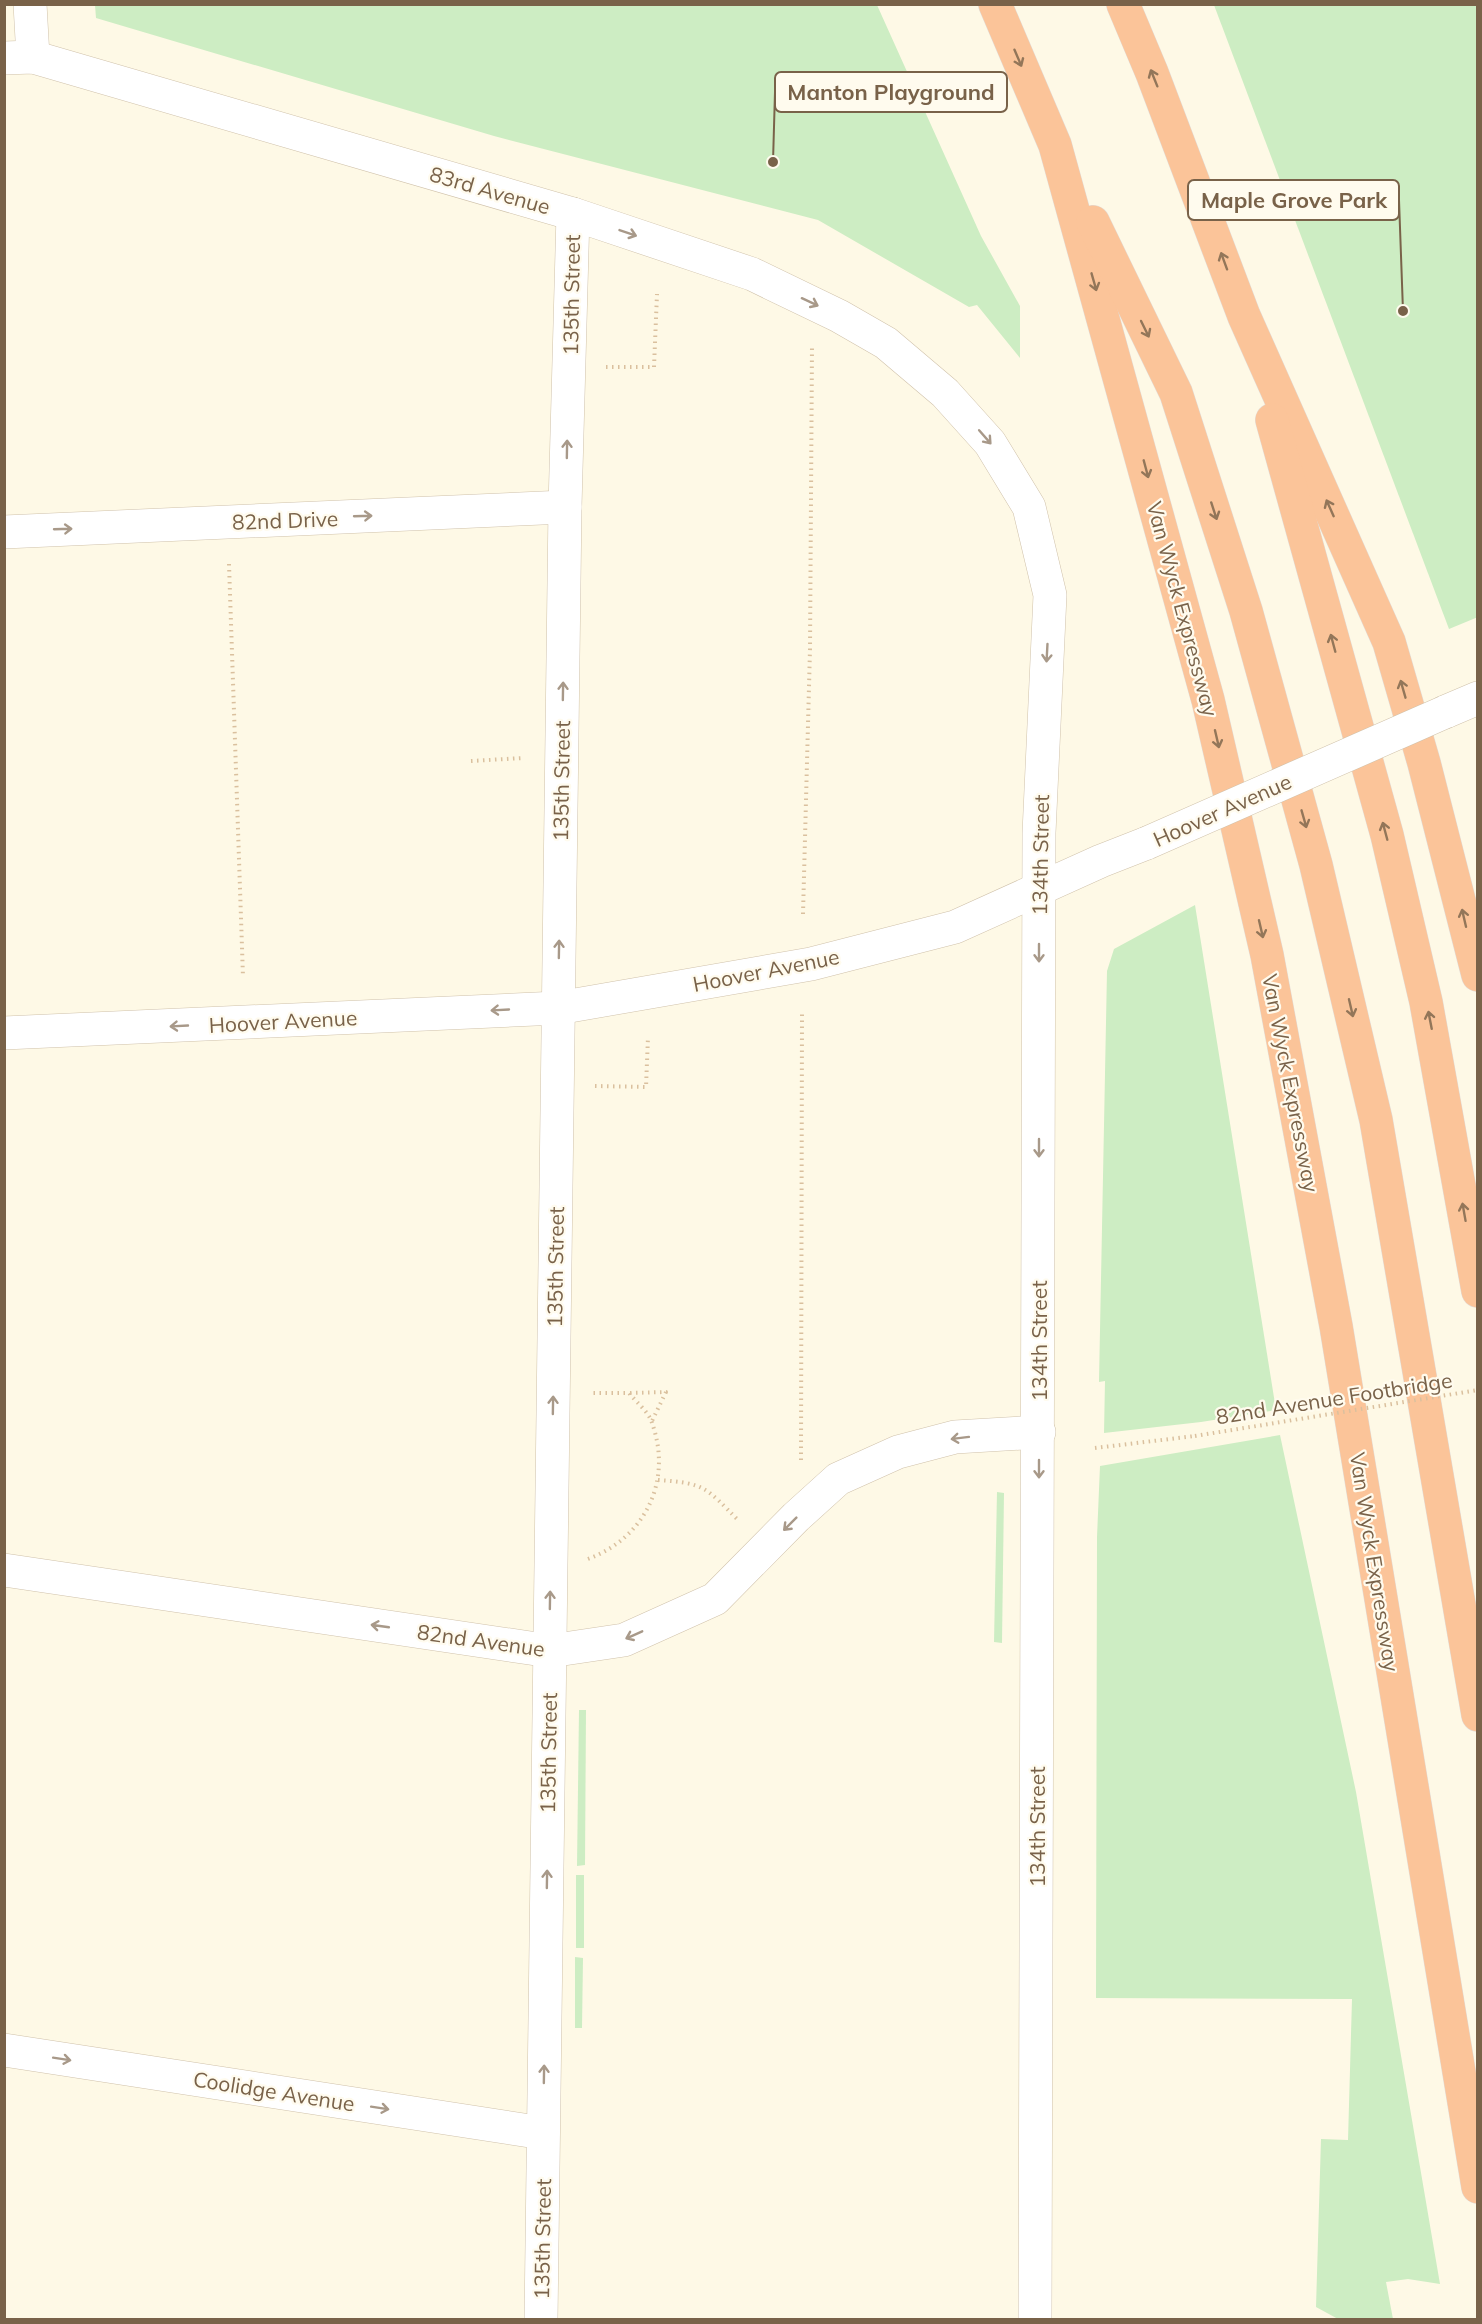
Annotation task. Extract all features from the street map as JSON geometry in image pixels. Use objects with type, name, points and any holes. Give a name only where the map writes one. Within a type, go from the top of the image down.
[{"type":"highway","name":"Van Wyck Expressway","points":[[995,4],[1055,145],[1208,700],[1267,955],[1334,1314],[1478,2187]]},
{"type":"highway","points":[[1123,4],[1161,95],[1244,316],[1389,642],[1424,763],[1478,975]]},
{"type":"highway","points":[[1055,145],[1176,393],[1246,611],[1316,865],[1376,1120],[1478,1715]]},
{"type":"highway","points":[[1244,316],[1387,835],[1426,1002],[1478,1291]]},
{"type":"street","points":[[19,57],[30,4]]},
{"type":"street","name":"83rd Avenue","points":[[19,57],[573,214],[752,274],[830,311],[886,343],[945,393]]},
{"type":"street","name":"135th Street","points":[[541,2319],[565,507],[573,214]]},
{"type":"street","name":"134th Street","points":[[945,393],[990,443],[1029,507],[1050,595],[1039,833],[1035,2319]]},
{"type":"street","name":"82nd Drive","points":[[4,532],[565,507]]},
{"type":"street","name":"Hoover Avenue","points":[[4,1033],[558,1008],[811,964],[955,927],[1101,861],[1478,698]]},
{"type":"street","name":"82nd Avenue","points":[[4,1570],[549,1651],[624,1640],[715,1599],[796,1517],[838,1479],[898,1452],[955,1437],[1039,1432]]},
{"type":"street","name":"Coolidge Avenue","points":[[4,2050],[543,2133]]},
{"type":"path","points":[[605,367],[654,367],[657,294]]},
{"type":"path","points":[[802,915],[810,649],[812,342]]},
{"type":"path","points":[[229,564],[243,978]]},
{"type":"path","points":[[471,761],[524,758]]},
{"type":"path","points":[[801,1463],[802,1014]]},
{"type":"path","points":[[595,1086],[646,1087],[648,1037]]},
{"type":"path","name":"82nd Avenue Footbridge","points":[[1095,1448],[1194,1436],[1478,1389]]},
{"type":"path","points":[[590,1393],[666,1392],[652,1421]]},
{"type":"path","points":[[587,1559],[603,1553],[644,1516],[658,1480],[659,1453],[652,1421],[629,1393]]},
{"type":"path","points":[[658,1480],[697,1484],[708,1490],[740,1522]]},
{"type":"green space","points":[[95,5],[877,5],[981,236],[1020,306],[1020,358],[977,305],[969,307],[818,220],[494,136],[96,18]]},
{"type":"green space","points":[[1214,5],[1477,5],[1478,617],[1449,629]]},
{"type":"green space","points":[[1195,905],[1276,1410],[1201,1422],[1104,1433],[1105,1381],[1099,1382],[1107,971],[1114,949]]},
{"type":"green space","points":[[1280,1435],[1356,1792],[1440,2284],[1408,2279],[1386,2282],[1393,2319],[1338,2319],[1316,2307],[1321,2139],[1348,2140],[1352,1999],[1096,1998],[1097,1537],[1100,1466]]},
{"type":"green space","points":[[997,1492],[1004,1493],[1002,1643],[994,1642]]},
{"type":"green space","points":[[579,1710],[586,1710],[585,1865],[577,1866]]},
{"type":"green space","points":[[576,1875],[584,1875],[584,1948],[576,1948]]},
{"type":"green space","points":[[575,1957],[583,1958],[582,2028],[575,2028]]},
{"type":"place","name":"Manton Playground","points":[[773,162]]},
{"type":"place","name":"Maple Grove Park","points":[[1403,311]]}]
